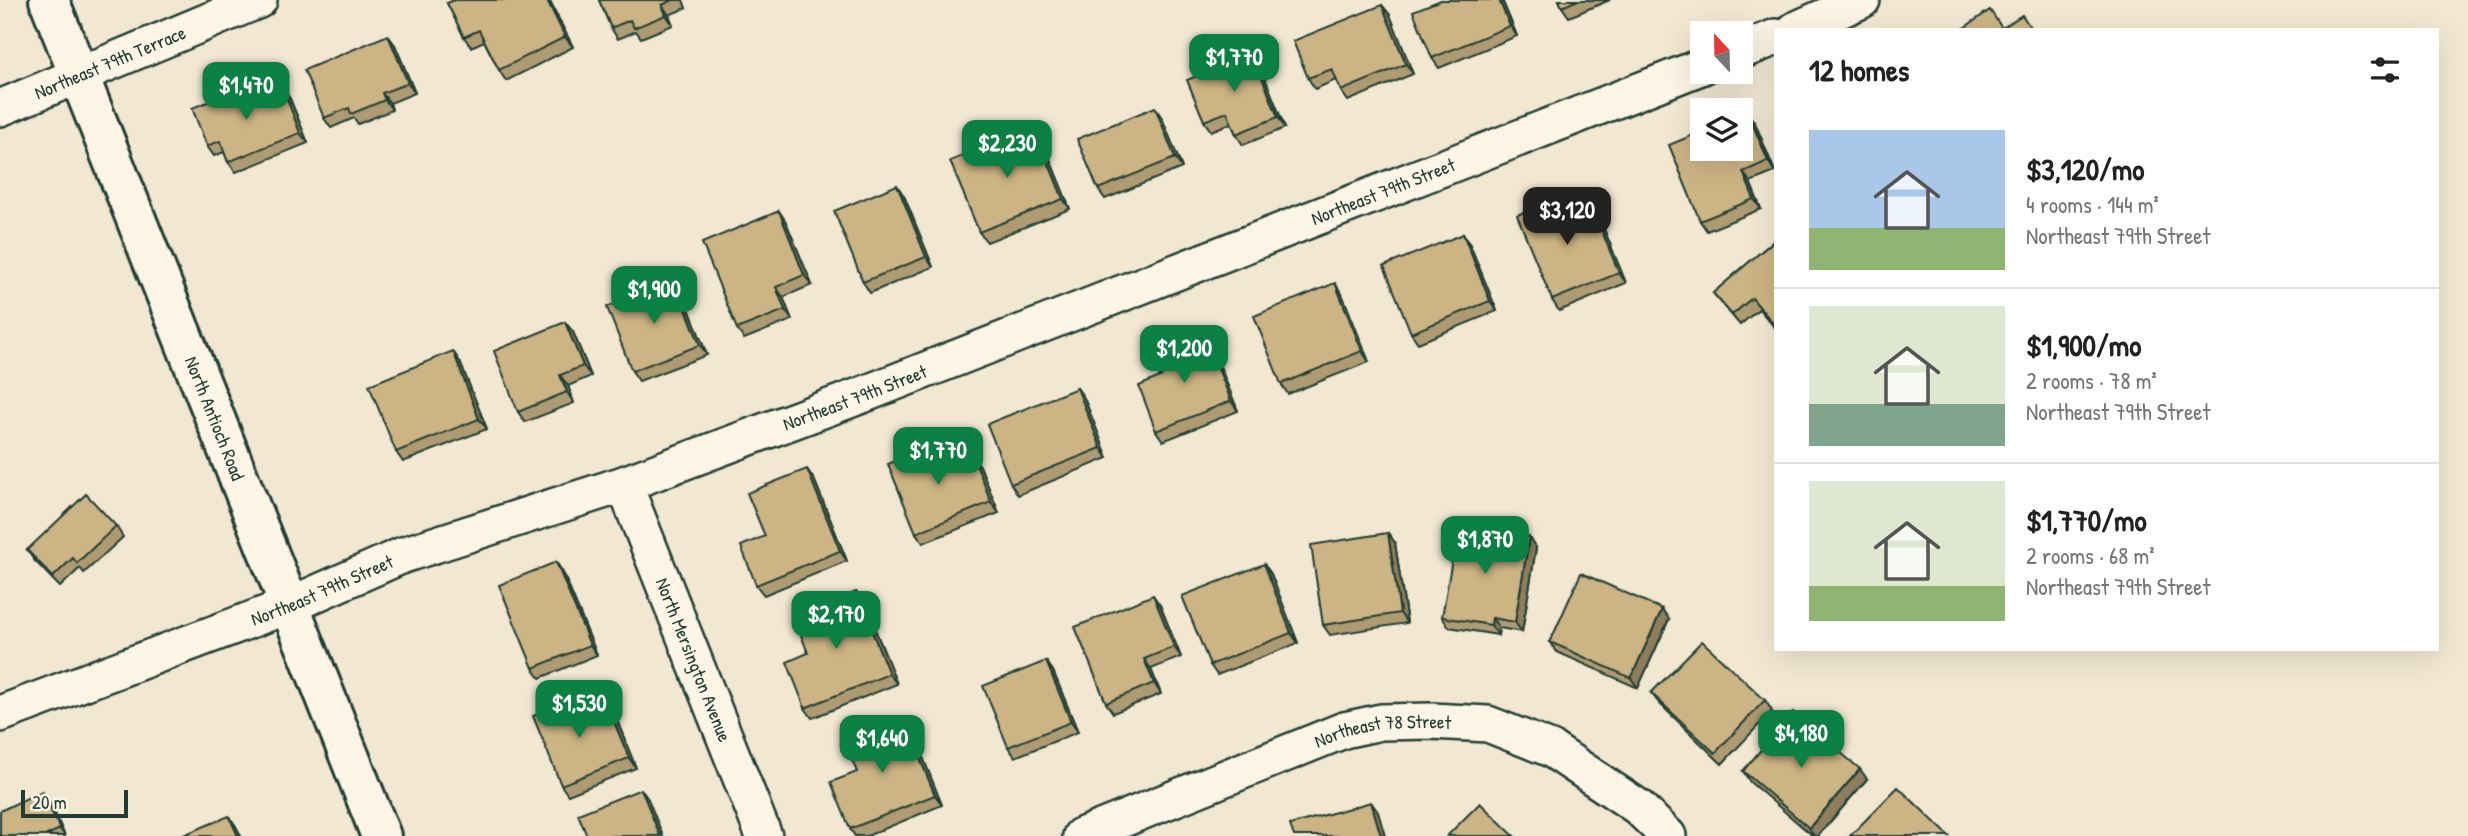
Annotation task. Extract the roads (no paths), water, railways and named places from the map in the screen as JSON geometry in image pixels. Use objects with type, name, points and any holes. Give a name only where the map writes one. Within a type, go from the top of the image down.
[{"type":"street","name":"North Antioch Road","points":[[49,0],[381,836]]},
{"type":"street","name":"Northeast 79th Terrace","points":[[0,108],[259,0]]},
{"type":"street","points":[[1808,27],[1862,0]]},
{"type":"street","points":[[1754,46],[1774,38]]},
{"type":"street","name":"Northeast 79th Street","points":[[0,714],[290,605],[403,555],[624,484],[862,395],[1690,71]]},
{"type":"street","name":"North Mersington Avenue","points":[[624,484],[764,836]]},
{"type":"street","name":"Northeast 78 Street","points":[[1081,836],[1344,730],[1381,722],[1431,721],[1488,724],[1551,749],[1639,807],[1668,836]]}]
